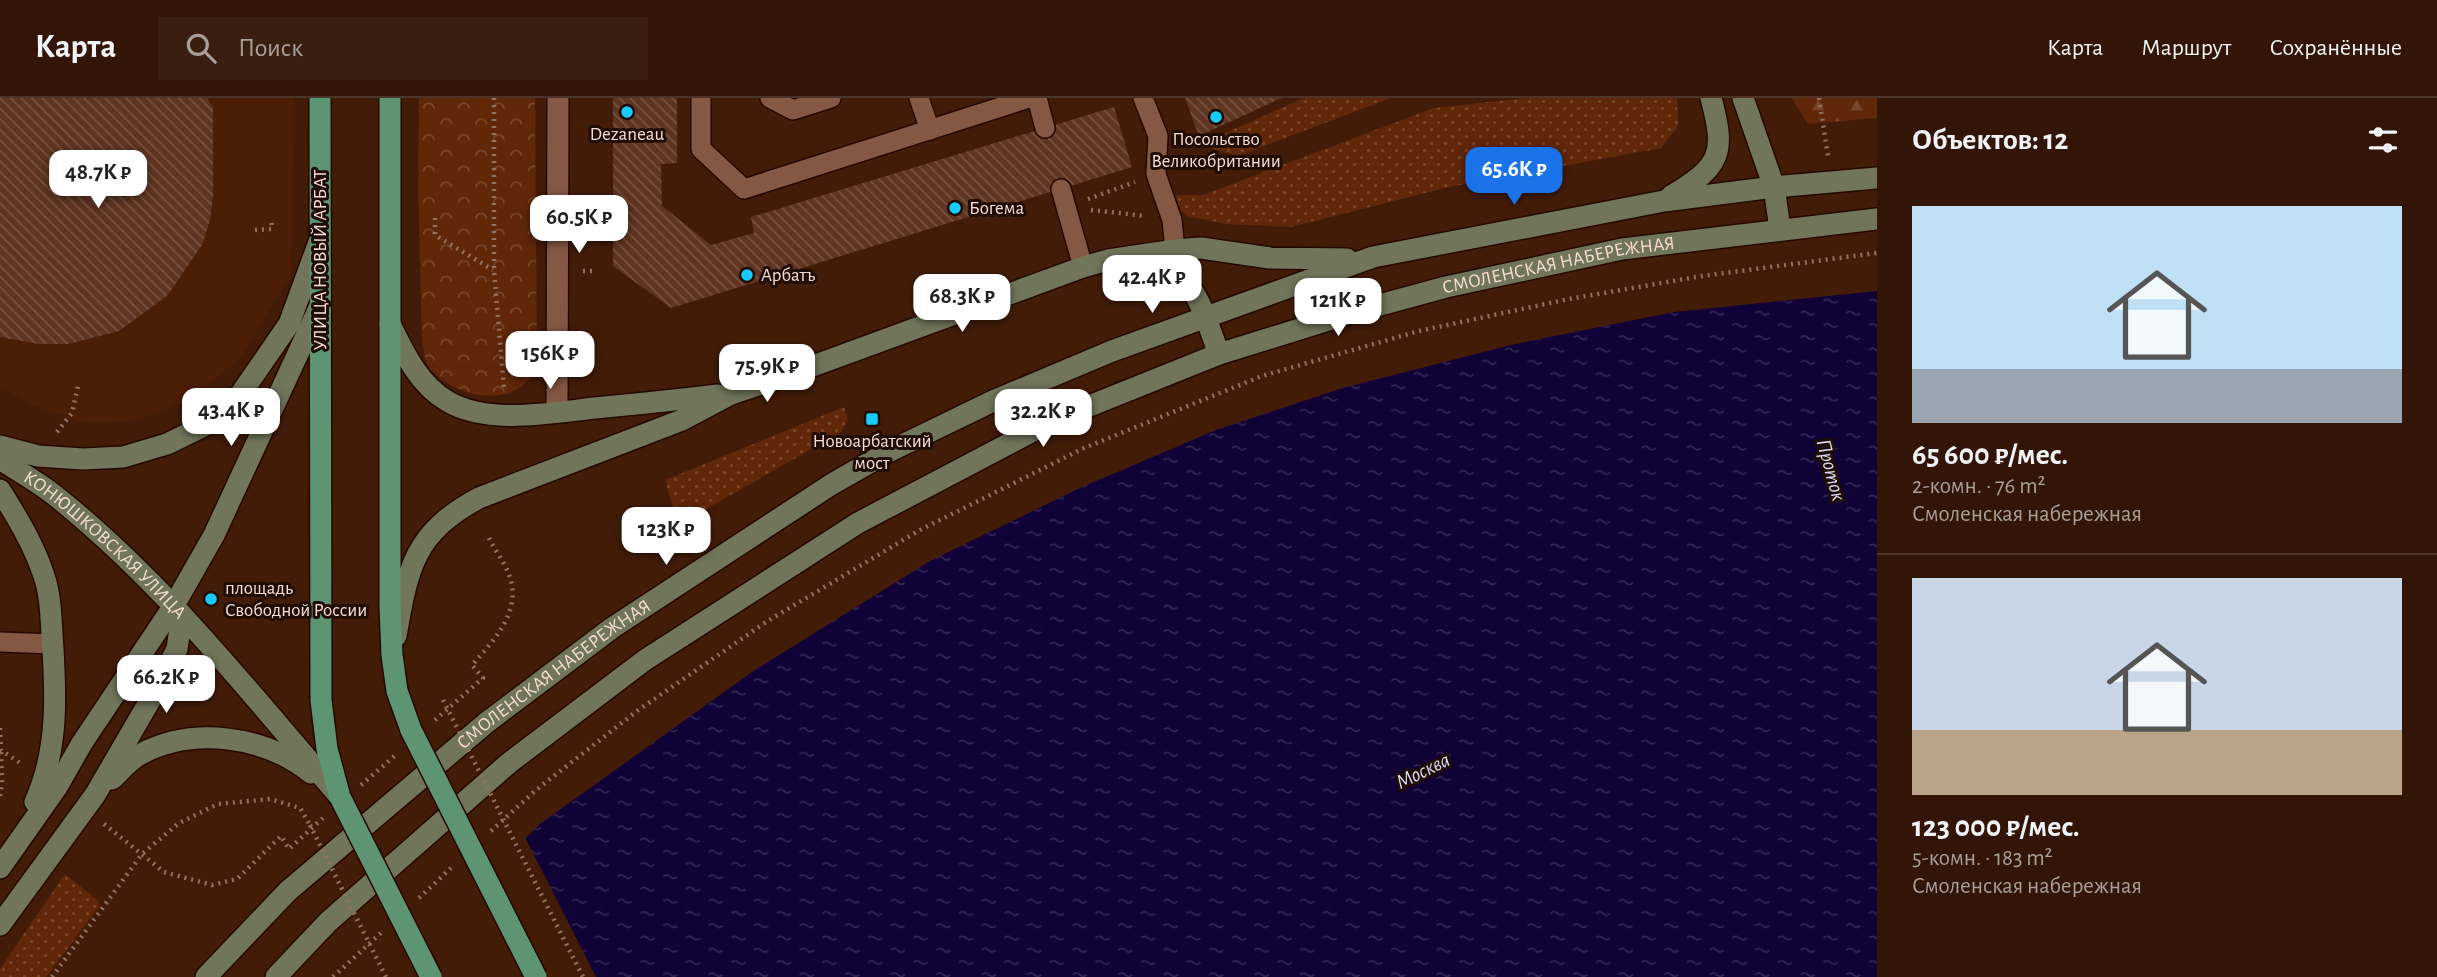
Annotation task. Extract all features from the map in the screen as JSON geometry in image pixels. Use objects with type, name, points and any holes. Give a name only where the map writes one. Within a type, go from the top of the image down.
[{"type":"main road","name":"УЛИЦА НОВЫЙ АРБАТ","points":[[320,98],[321,700],[327,749],[335,805],[431,977]]},
{"type":"main road","points":[[390,98],[392,655],[397,691],[411,730],[536,977]]},
{"type":"main road","points":[[1664,201],[1706,173],[1718,154],[1719,129],[1711,98]]},
{"type":"main road","points":[[1743,98],[1774,187],[1780,229]]},
{"type":"main road","name":"СМОЛЕНСКАЯ НАБЕРЕЖНАЯ","points":[[206,977],[288,891],[486,723],[612,628],[832,484],[890,451],[993,401],[1112,351],[1373,257],[1664,201],[1774,187],[1877,178]]},
{"type":"main road","name":"СМОЛЕНСКАЯ НАБЕРЕЖНАЯ","points":[[276,977],[328,922],[509,763],[634,668],[858,523],[1052,421],[1219,354],[1354,312],[1479,279],[1622,249],[1877,219]]},
{"type":"main road","points":[[0,446],[37,456],[123,457],[167,444],[210,423],[240,395],[289,324],[320,240]]},
{"type":"main road","points":[[392,655],[405,586],[415,555],[435,528],[457,510],[480,498],[682,420],[731,394],[1083,267],[1123,258],[1201,248],[1283,258],[1373,257]]},
{"type":"main road","points":[[1123,258],[1152,261],[1171,268],[1185,280],[1205,318],[1219,354]]},
{"type":"main road","points":[[4,862],[57,788],[82,743],[178,611],[320,306]]},
{"type":"main road","points":[[390,324],[409,362],[429,387],[445,400],[463,409],[510,416],[731,394]]},
{"type":"main road","name":"КОНЮШКОВСКАЯ УЛИЦА","points":[[0,459],[56,496],[118,548],[178,611],[335,805]]},
{"type":"main road","points":[[0,490],[30,541],[45,578],[53,644],[55,710],[46,778],[4,862]]},
{"type":"main road","points":[[0,925],[95,795],[159,685],[177,649],[178,611]]},
{"type":"main road","points":[[95,795],[139,754],[187,738],[220,738],[249,742],[305,768],[335,805]]},
{"type":"street","points":[[557,412],[558,98]]},
{"type":"lane","points":[[701,98],[701,149],[744,189],[1029,98]]},
{"type":"lane","points":[[770,98],[793,110],[831,98]]},
{"type":"lane","points":[[919,98],[930,130]]},
{"type":"lane","points":[[1037,98],[1045,128]]},
{"type":"lane","points":[[1143,98],[1158,136],[1156,174],[1172,220],[1175,250]]},
{"type":"lane","points":[[1064,198],[1083,267]]},
{"type":"lane","points":[[0,642],[53,644]]},
{"type":"path","points":[[494,98],[494,270],[505,388]]},
{"type":"path","points":[[1819,98],[1828,160]]},
{"type":"path","points":[[1064,198],[1156,174]]},
{"type":"path","points":[[1064,198],[1172,220]]},
{"type":"path","points":[[255,230],[272,229],[271,218]]},
{"type":"path","points":[[435,218],[435,235],[494,270]]},
{"type":"path","points":[[485,837],[536,790],[638,711],[766,622],[920,530],[1084,448],[1262,376],[1419,331],[1569,299],[1702,276],[1877,253]]},
{"type":"path","points":[[56,432],[72,412],[78,386]]},
{"type":"path","points":[[432,723],[482,678],[472,665],[501,632],[513,599],[508,573],[489,538]]},
{"type":"path","points":[[443,700],[583,977]]},
{"type":"path","points":[[0,729],[0,796]]},
{"type":"path","points":[[1,750],[30,769]]},
{"type":"path","points":[[360,786],[401,750]]},
{"type":"path","points":[[52,977],[142,853],[179,823],[218,804],[270,800],[300,808],[386,977]]},
{"type":"path","points":[[100,821],[164,872],[212,885],[237,878],[281,836],[289,849],[335,805]]},
{"type":"path","points":[[414,902],[455,865]]},
{"type":"path","points":[[333,977],[384,930]]},
{"type":"shaded area","points":[[0,98],[294,98],[291,274],[240,358],[182,403],[130,422],[85,423],[35,406],[0,388]]},
{"type":"green space","points":[[419,98],[535,98],[537,372],[519,388],[505,394],[481,395],[457,389],[437,375],[425,358],[422,341],[418,185]]},
{"type":"green space","points":[[1304,98],[1391,98],[1238,156],[1198,145]]},
{"type":"green space","points":[[1527,98],[1677,98],[1678,126],[1661,148],[1449,187],[1291,227],[1226,224],[1187,216],[1174,204],[1177,195],[1203,195],[1434,108]]},
{"type":"green space","points":[[1792,98],[1877,98],[1877,118],[1808,124]]},
{"type":"green space","points":[[844,407],[848,420],[841,432],[696,515],[681,515],[673,507],[665,480]]},
{"type":"green space","points":[[65,874],[100,905],[46,977],[0,977],[0,969]]},
{"type":"water","points":[[1877,291],[1877,977],[384,977],[540,824],[752,672],[930,561],[1080,488],[1216,430],[1343,388],[1511,345],[1674,312]]},
{"type":"pier","points":[[524,835],[596,977],[380,977],[381,975]]},
{"type":"building","points":[[0,98],[207,98],[213,108],[213,195],[210,220],[202,245],[167,296],[119,331],[68,344],[39,344],[0,337]]},
{"type":"building","points":[[613,98],[677,98],[677,163],[661,164],[662,206],[711,245],[754,233],[751,217],[1114,107],[1132,167],[671,308],[613,266]]},
{"type":"building","name":"Посольство Великобритании","points":[[1185,98],[1282,98],[1199,136]]},
{"type":"place","name":"Dezaneau","points":[[627,112]]},
{"type":"place","name":"Посольство Великобритании","points":[[1216,117]]},
{"type":"place","name":"Богема","points":[[955,208]]},
{"type":"place","name":"Арбатъ","points":[[747,275]]},
{"type":"place","name":"Новоарбатский мост","points":[[872,419]]},
{"type":"place","name":"площадь Свободной России","points":[[211,599]]},
{"type":"water label","name":"Проток","points":[[1831,470]]},
{"type":"water label","name":"Москва","points":[[1423,771]]}]
